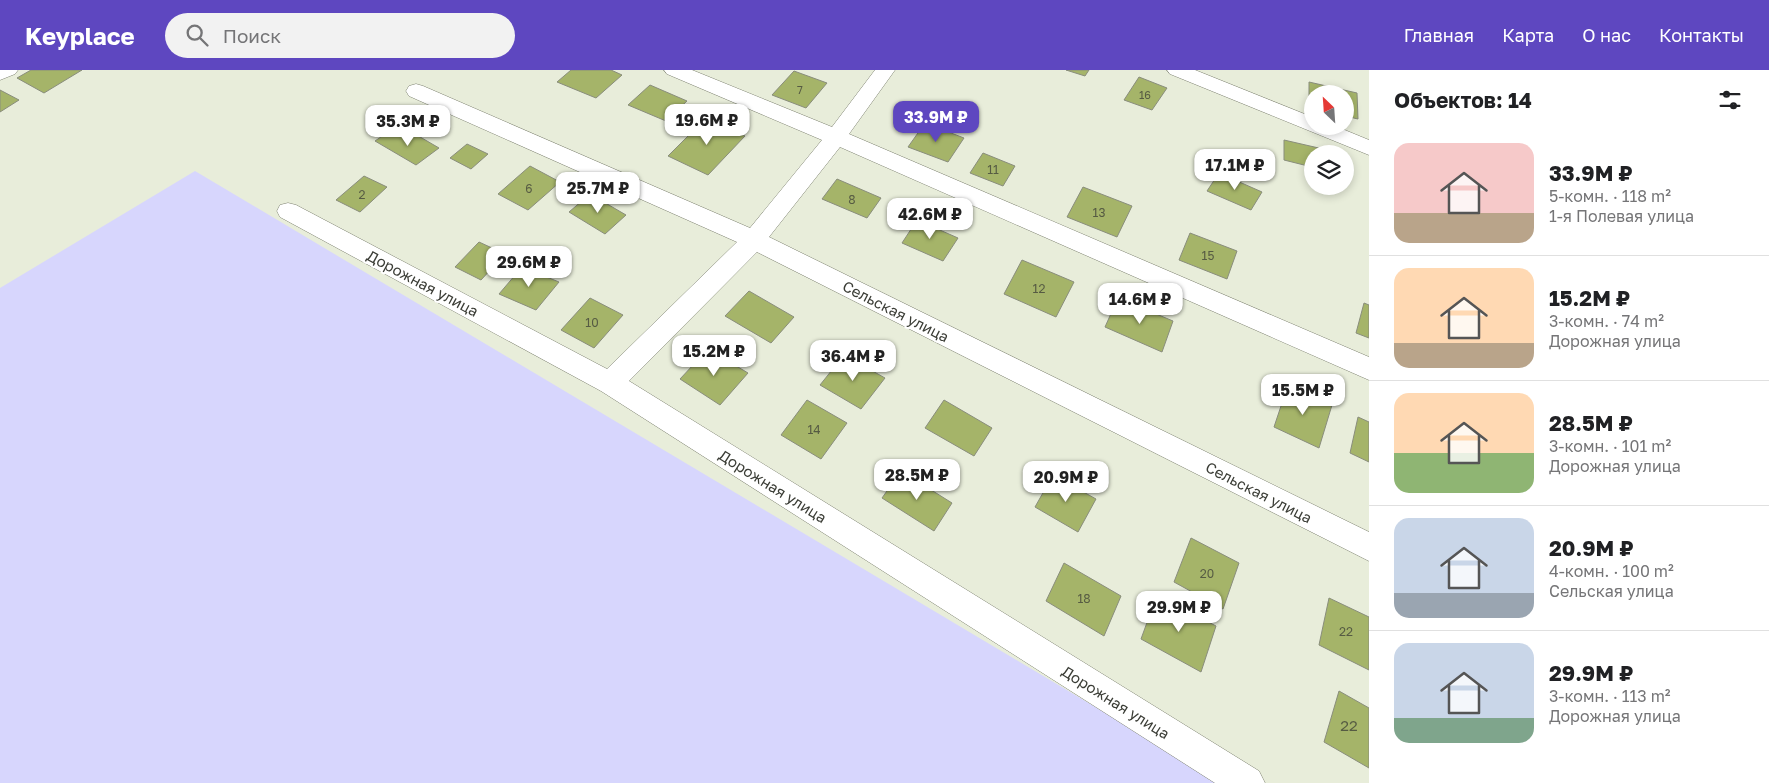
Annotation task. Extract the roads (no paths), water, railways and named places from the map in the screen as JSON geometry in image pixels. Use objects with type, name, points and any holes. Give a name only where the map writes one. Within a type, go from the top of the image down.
[{"type":"street","points":[[0,74],[8,70]]},
{"type":"street","points":[[674,70],[836,137],[1369,369]]},
{"type":"street","points":[[610,383],[754,240],[836,137],[885,70]]},
{"type":"street","points":[[1177,70],[1304,122]]},
{"type":"street","name":"Сельская улица","points":[[416,91],[754,240],[1369,547]]},
{"type":"street","points":[[1336,135],[1369,148]]},
{"type":"street","name":"Дорожная улица","points":[[288,211],[610,383],[1247,783]]}]
